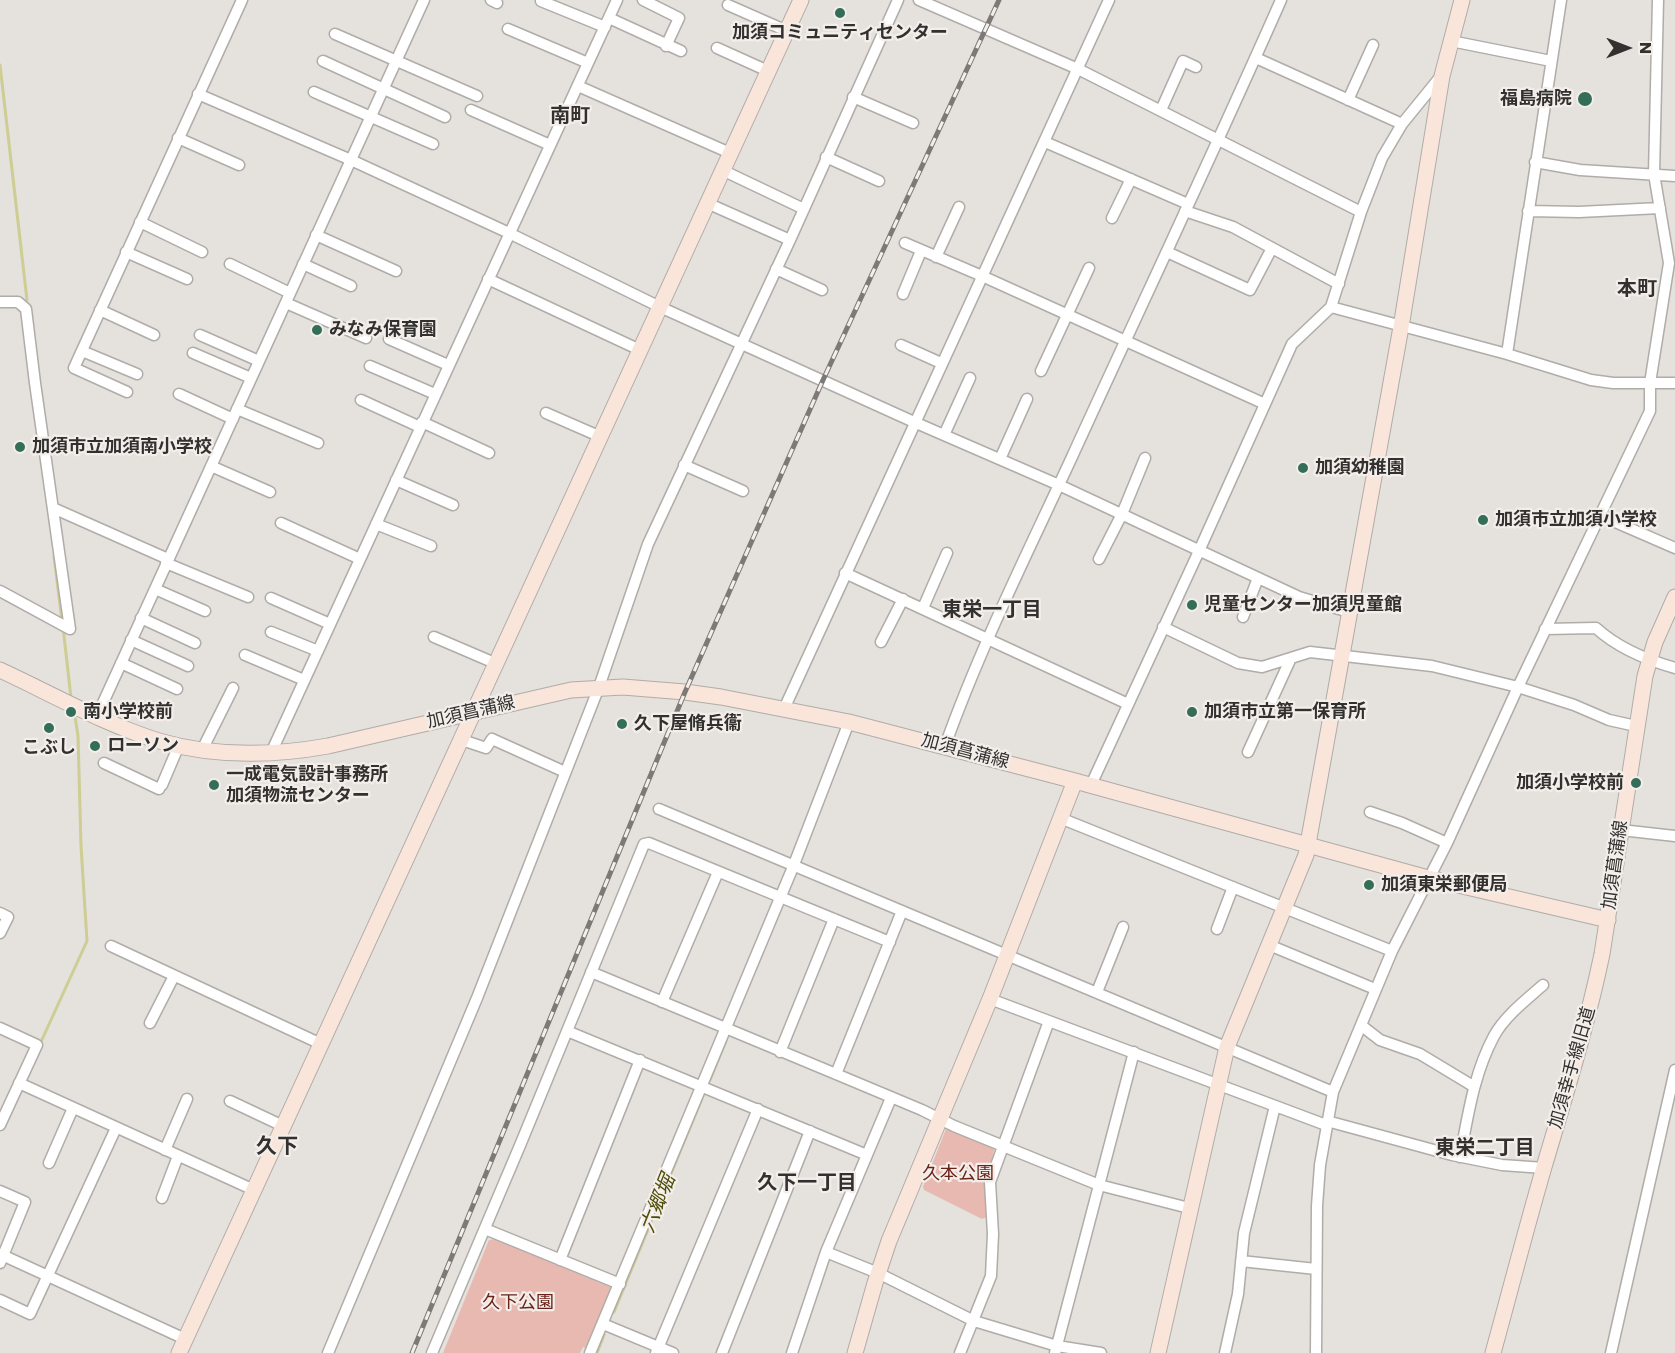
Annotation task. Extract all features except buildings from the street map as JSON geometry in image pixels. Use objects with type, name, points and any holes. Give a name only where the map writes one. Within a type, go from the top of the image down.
[{"type":"street","points":[[127,392],[74,368],[242,0]]},
{"type":"street","points":[[97,716],[423,0]]},
{"type":"street","points":[[271,753],[616,0]]},
{"type":"street","points":[[643,0],[679,18],[666,46]]},
{"type":"street","points":[[0,1191],[25,1202],[1,1258],[49,1277],[182,1346],[801,0]]},
{"type":"street","points":[[328,1353],[467,1024],[599,687],[648,544],[790,240],[898,0]]},
{"type":"street","points":[[919,0],[1078,69],[1361,212]]},
{"type":"street","points":[[784,709],[1109,0]]},
{"type":"street","points":[[945,746],[989,639],[1281,0]]},
{"type":"street","points":[[1158,1353],[1227,1047],[1306,855],[1401,327],[1442,76],[1462,0]]},
{"type":"street","points":[[1507,354],[1561,0]]},
{"type":"street","points":[[1316,1353],[1320,1166],[1333,1092],[1392,951],[1447,843],[1545,629],[1650,411],[1650,383],[1669,263],[1654,174],[1658,0]]},
{"type":"street","points":[[541,1],[607,22],[681,51]]},
{"type":"street","points":[[728,4],[787,31]]},
{"type":"street","points":[[508,29],[588,63]]},
{"type":"street","points":[[335,34],[477,96]]},
{"type":"street","points":[[1451,41],[1551,61]]},
{"type":"street","points":[[1348,100],[1373,45]]},
{"type":"street","points":[[717,48],[768,71]]},
{"type":"street","points":[[1256,58],[1402,124]]},
{"type":"street","points":[[324,61],[445,117]]},
{"type":"street","points":[[1161,110],[1183,61],[1196,67]]},
{"type":"street","points":[[1091,785],[1292,344],[1332,307],[1361,212],[1382,158],[1402,124],[1442,76]]},
{"type":"street","points":[[578,86],[730,153]]},
{"type":"street","points":[[314,92],[433,144]]},
{"type":"street","points":[[198,94],[351,160],[660,307],[1059,485],[1299,597],[1349,612]]},
{"type":"street","points":[[853,96],[913,123]]},
{"type":"street","points":[[471,110],[550,146]]},
{"type":"street","points":[[178,138],[239,165]]},
{"type":"street","points":[[1044,142],[1131,179],[1187,208],[1233,227],[1339,284]]},
{"type":"street","points":[[826,157],[879,181]]},
{"type":"street","points":[[1535,162],[1580,170],[1675,176]]},
{"type":"street","points":[[722,170],[804,209]]},
{"type":"street","points":[[1112,218],[1131,179]]},
{"type":"street","points":[[707,203],[790,240]]},
{"type":"street","points":[[936,256],[959,207]]},
{"type":"street","points":[[1528,212],[1660,208]]},
{"type":"street","points":[[140,222],[202,252]]},
{"type":"street","points":[[316,235],[396,271]]},
{"type":"street","points":[[905,243],[1265,404]]},
{"type":"street","points":[[1167,252],[1250,290],[1272,248]]},
{"type":"street","points":[[903,294],[921,251]]},
{"type":"street","points":[[126,252],[187,279]]},
{"type":"street","points":[[230,264],[288,298],[366,338]]},
{"type":"street","points":[[303,264],[351,286]]},
{"type":"street","points":[[1041,371],[1089,268]]},
{"type":"street","points":[[776,269],[822,290]]},
{"type":"street","points":[[488,279],[640,350]]},
{"type":"street","points":[[0,302],[18,302],[26,309],[70,629],[0,591]]},
{"type":"street","points":[[1332,307],[1507,354],[1591,380],[1613,383],[1675,383]]},
{"type":"street","points":[[100,310],[154,335]]},
{"type":"street","points":[[200,335],[259,361]]},
{"type":"street","points":[[388,339],[448,365]]},
{"type":"street","points":[[901,345],[941,363]]},
{"type":"street","points":[[82,351],[137,374]]},
{"type":"street","points":[[193,353],[251,378]]},
{"type":"street","points":[[370,366],[435,394]]},
{"type":"street","points":[[944,435],[970,378]]},
{"type":"street","points":[[179,394],[318,443]]},
{"type":"street","points":[[1000,459],[1027,399]]},
{"type":"street","points":[[361,400],[489,453]]},
{"type":"street","points":[[546,413],[601,437]]},
{"type":"street","points":[[1099,559],[1122,514],[1145,458]]},
{"type":"street","points":[[684,465],[743,491]]},
{"type":"street","points":[[211,466],[270,492]]},
{"type":"street","points":[[396,480],[453,505]]},
{"type":"street","points":[[53,508],[248,597]]},
{"type":"street","points":[[1599,515],[1675,548]]},
{"type":"street","points":[[281,524],[360,560]]},
{"type":"street","points":[[376,524],[431,546]]},
{"type":"street","points":[[923,608],[947,553]]},
{"type":"street","points":[[845,573],[1128,704]]},
{"type":"street","points":[[1243,617],[1258,578]]},
{"type":"street","points":[[154,589],[205,611]]},
{"type":"street","name":"加須菖蒲線","points":[[0,670],[143,736],[202,750],[244,753],[298,752],[550,694],[599,687],[632,687],[685,692],[849,722],[1091,785],[1428,878],[1608,920],[1636,726],[1649,661],[1675,597]]},
{"type":"street","points":[[271,598],[330,624]]},
{"type":"street","points":[[881,642],[903,599]]},
{"type":"street","points":[[141,618],[195,643]]},
{"type":"street","points":[[1163,627],[1238,663],[1262,667],[1310,652],[1448,669],[1518,687],[1574,705],[1609,720],[1636,726]]},
{"type":"street","points":[[1545,629],[1596,628],[1649,661],[1675,668]]},
{"type":"street","points":[[271,632],[318,651]]},
{"type":"street","points":[[434,637],[497,664]]},
{"type":"street","points":[[131,640],[188,666]]},
{"type":"street","points":[[246,655],[304,680]]},
{"type":"street","points":[[1248,752],[1291,658]]},
{"type":"street","points":[[121,663],[177,689]]},
{"type":"street","points":[[202,750],[233,688]]},
{"type":"street","points":[[590,1353],[792,867],[849,722]]},
{"type":"street","points":[[462,740],[486,748],[492,739],[565,772]]},
{"type":"street","points":[[104,763],[160,787],[179,745]]},
{"type":"street","points":[[855,1353],[878,1273],[909,1190],[990,999],[1075,781]]},
{"type":"street","points":[[659,809],[792,867],[1333,1092]]},
{"type":"street","points":[[1370,812],[1402,822],[1447,843]]},
{"type":"street","points":[[1060,818],[1392,951]]},
{"type":"street","points":[[1621,830],[1675,836]]},
{"type":"street","points":[[432,1353],[644,844],[649,843],[890,942]]},
{"type":"street","points":[[662,1002],[718,872]]},
{"type":"street","points":[[1217,929],[1233,887]]},
{"type":"street","points":[[836,1074],[902,911]]},
{"type":"street","points":[[0,913],[8,917],[0,933]]},
{"type":"street","points":[[780,1052],[834,919]]},
{"type":"street","name":"加須幸手線旧道","points":[[1493,1353],[1585,1027],[1608,920]]},
{"type":"street","points":[[1097,992],[1122,927]]},
{"type":"street","points":[[1269,945],[1375,989]]},
{"type":"street","points":[[111,946],[321,1044]]},
{"type":"street","points":[[591,972],[1099,1185],[1189,1208]]},
{"type":"street","points":[[150,1023],[174,976]]},
{"type":"street","points":[[1460,1157],[1473,1086],[1495,1034],[1518,1007],[1543,985]]},
{"type":"street","points":[[990,999],[1217,1085],[1327,1123],[1460,1157],[1502,1165],[1544,1168]]},
{"type":"street","points":[[960,1353],[991,1276],[993,1234],[990,1189],[1003,1146],[1049,1021]]},
{"type":"street","points":[[1362,1026],[1380,1040],[1420,1054],[1473,1086]]},
{"type":"street","points":[[0,1028],[37,1045],[0,1125]]},
{"type":"street","points":[[567,1030],[867,1155]]},
{"type":"street","points":[[1056,1349],[1134,1052]]},
{"type":"street","points":[[560,1260],[640,1060]]},
{"type":"street","points":[[1611,1353],[1675,1070]]},
{"type":"street","points":[[19,1083],[254,1190]]},
{"type":"street","points":[[792,1353],[826,1252],[891,1098]]},
{"type":"street","points":[[165,1150],[187,1100]]},
{"type":"street","points":[[230,1101],[284,1126]]},
{"type":"street","points":[[1225,1353],[1238,1294],[1244,1233],[1275,1106]]},
{"type":"street","points":[[50,1163],[73,1108]]},
{"type":"street","points":[[657,1350],[758,1109]]},
{"type":"street","points":[[0,1300],[30,1314],[116,1128]]},
{"type":"street","points":[[722,1353],[810,1131]]},
{"type":"street","points":[[162,1198],[178,1156]]},
{"type":"street","points":[[485,1229],[620,1284]]},
{"type":"street","points":[[826,1252],[878,1273],[974,1321],[1056,1349],[1101,1353]]},
{"type":"street","points":[[1241,1261],[1316,1269]]},
{"type":"street","points":[[603,1324],[657,1350],[673,1353]]},
{"type":"green space","name":"久本公園","points":[[951,1127],[995,1146],[985,1190],[986,1217],[982,1219],[924,1190],[923,1187],[946,1129]]},
{"type":"green space","name":"久下公園","points":[[495,1239],[613,1288],[587,1349],[583,1347],[580,1353],[443,1353],[489,1240]]},
{"type":"waterway","points":[[0,65],[27,300]]},
{"type":"waterway","points":[[54,556],[62,621]]},
{"type":"waterway","points":[[63,627],[71,698]]},
{"type":"waterway","points":[[40,1044],[87,941],[81,846],[78,736],[74,710]]},
{"type":"waterway","name":"六郷堀","points":[[710,1080],[726,1041]]},
{"type":"waterway","name":"六郷堀","points":[[614,1312],[703,1096]]},
{"type":"waterway","name":"六郷堀","points":[[597,1353],[604,1335]]},
{"type":"railway","points":[[412,1353],[685,692],[823,380],[999,0]]},
{"type":"place","name":"加須コミュニティセンター","points":[[840,13]]},
{"type":"place","name":"福島病院","points":[[1585,99]]},
{"type":"place","name":"みなみ保育園","points":[[317,330]]},
{"type":"place","name":"加須市立加須南小学校","points":[[20,447]]},
{"type":"place","name":"加須幼稚園","points":[[1303,468]]},
{"type":"place","name":"加須市立加須小学校","points":[[1483,520]]},
{"type":"place","name":"児童センター加須児童館","points":[[1192,605]]},
{"type":"place","name":"南小学校前","points":[[71,712]]},
{"type":"place","name":"加須市立第一保育所","points":[[1192,712]]},
{"type":"place","name":"久下屋脩兵衞","points":[[622,724]]},
{"type":"place","name":"こぶし","points":[[49,728]]},
{"type":"place","name":"ローソン","points":[[95,746]]},
{"type":"place","name":"加須小学校前","points":[[1636,783]]},
{"type":"place","name":"一成電気設計事務所 加須物流センター","points":[[214,785]]},
{"type":"place","name":"加須東栄郵便局","points":[[1369,885]]},
{"type":"district","name":"南町","points":[[570,117]]},
{"type":"district","name":"本町","points":[[1637,290]]},
{"type":"district","name":"東栄一丁目","points":[[992,611]]},
{"type":"district","name":"久下","points":[[277,1148]]},
{"type":"district","name":"東栄二丁目","points":[[1485,1149]]},
{"type":"district","name":"久下一丁目","points":[[807,1184]]}]
